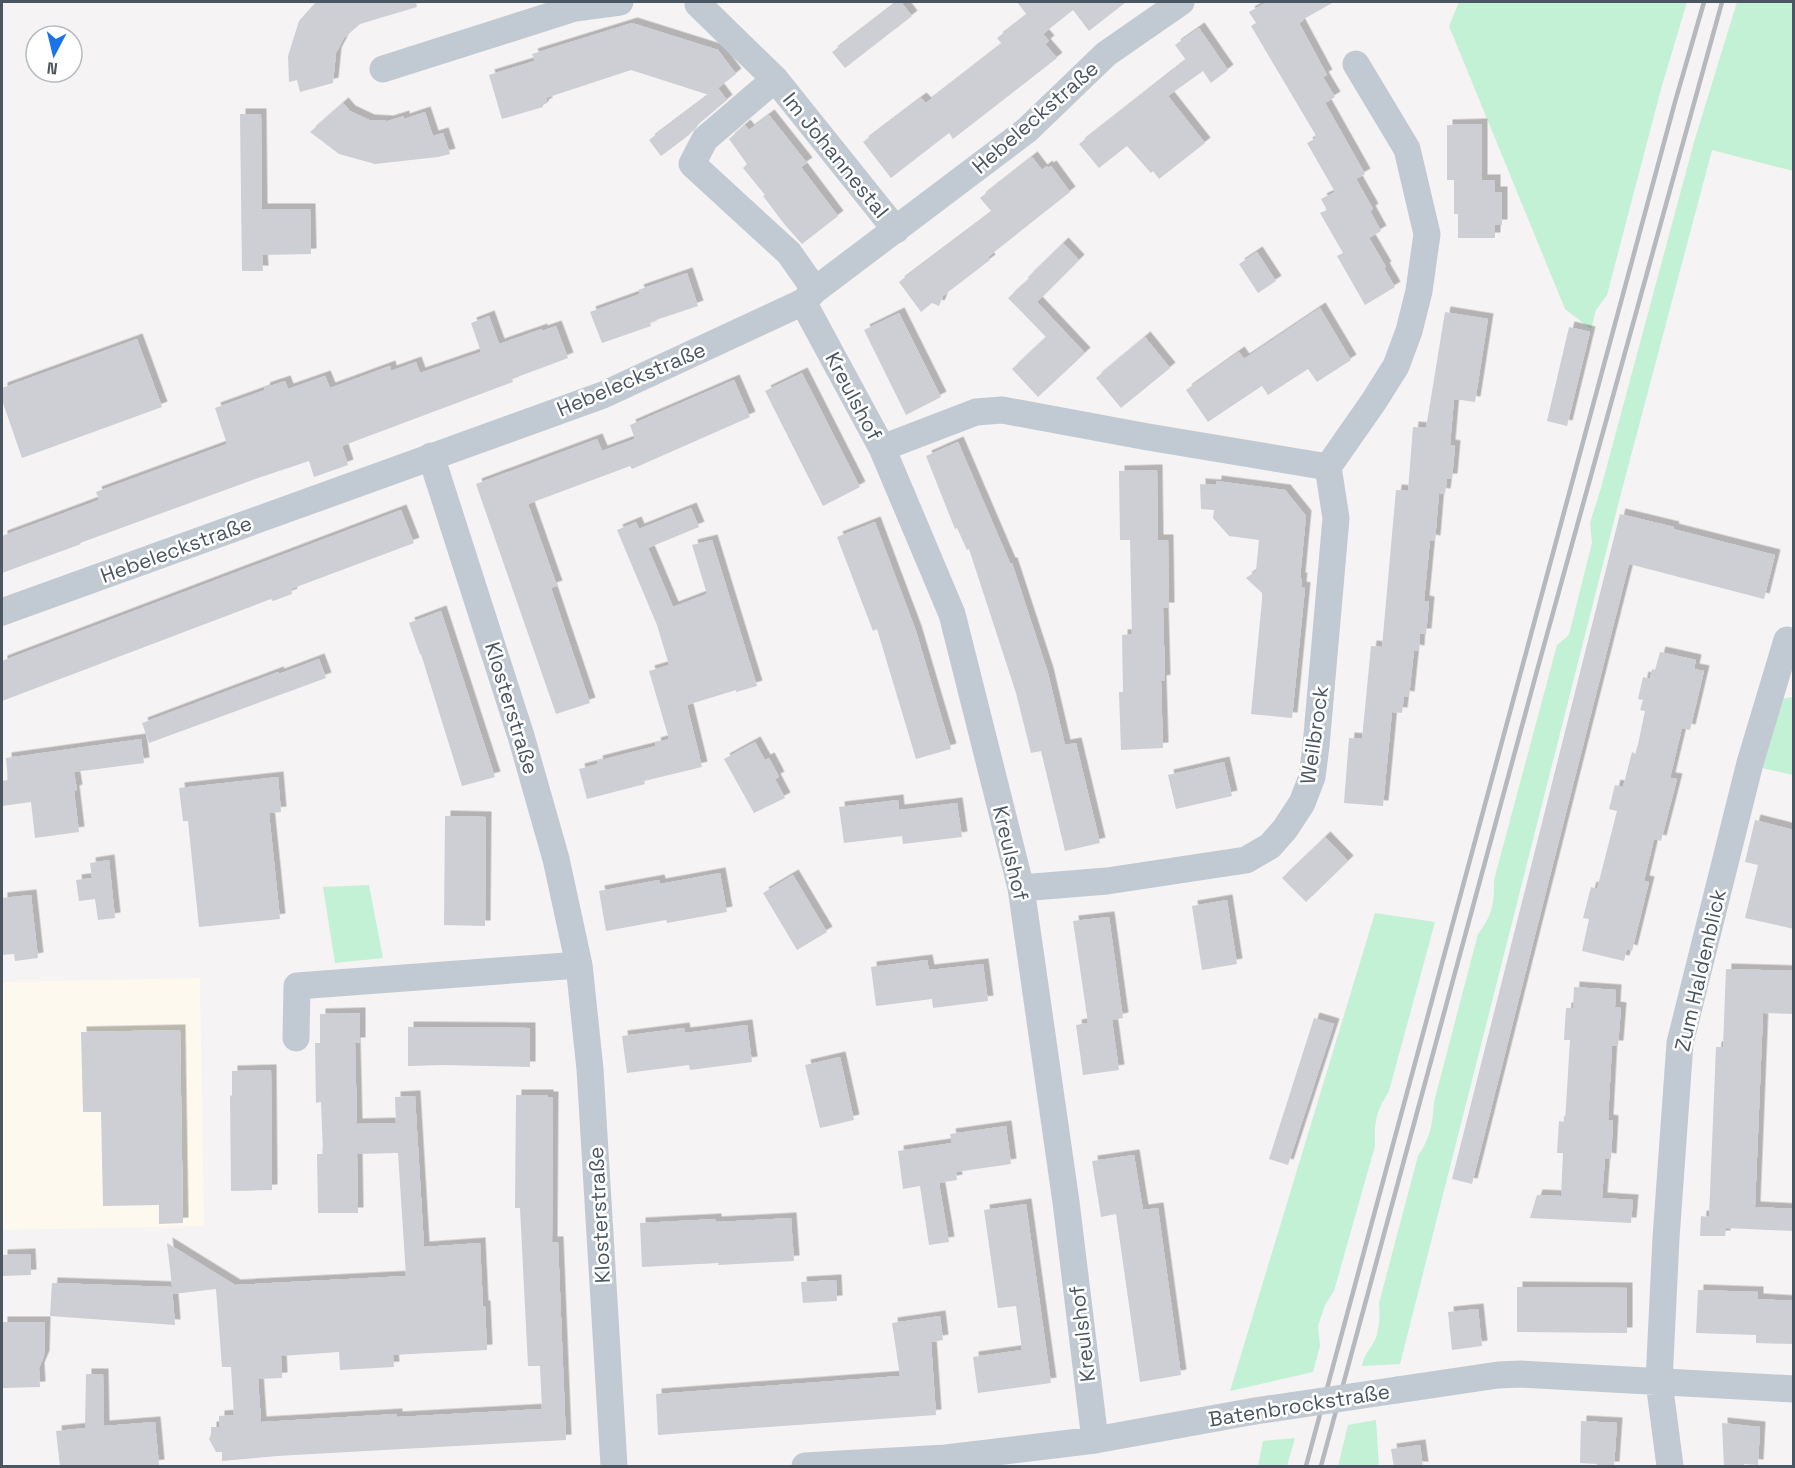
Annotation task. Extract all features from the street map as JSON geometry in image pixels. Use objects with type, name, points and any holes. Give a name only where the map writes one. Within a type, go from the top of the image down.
[{"type":"street","points":[[382,69],[574,5],[620,2]]},
{"type":"street","name":"Im Johannestal","points":[[690,2],[775,79],[896,230]]},
{"type":"street","name":"Hebeleckstraße","points":[[2,612],[603,395],[809,296],[1027,130],[1106,54],[1180,2]]},
{"type":"street","points":[[882,448],[976,412],[1002,410],[1328,467],[1396,366],[1409,331],[1419,291],[1427,234],[1407,149],[1356,64]]},
{"type":"street","name":"Im Johannestal","points":[[775,79],[705,139],[692,164],[789,253],[809,296]]},
{"type":"street","name":"Kreulshof","points":[[809,296],[882,448],[952,614],[1021,888],[1066,1202],[1095,1440]]},
{"type":"street","name":"Klosterstraße","points":[[431,456],[521,736],[556,859],[579,965],[591,1082],[614,1467]]},
{"type":"street","name":"Weilbrock","points":[[1021,888],[1107,881],[1246,860],[1270,846],[1285,829],[1302,803],[1312,777],[1316,746],[1336,518],[1328,467]]},
{"type":"street","name":"Zum Haldenblick","points":[[1670,1467],[1659,1382],[1666,1238],[1680,1042],[1750,763],[1787,640]]},
{"type":"street","points":[[296,1038],[297,986],[579,965]]},
{"type":"street","name":"Batenbrockstraße","points":[[805,1467],[946,1462],[1095,1440],[1256,1411],[1498,1375],[1521,1374],[1794,1389]]},
{"type":"shaded area","points":[[200,978],[204,1226],[2,1230],[2,982]]},
{"type":"green space","points":[[1459,2],[1687,2],[1661,89],[1607,295],[1596,310],[1591,329],[1565,309],[1449,26]]},
{"type":"green space","points":[[1737,2],[1793,2],[1793,171],[1712,150],[1619,501],[1400,1364],[1362,1366],[1377,1335],[1379,1303],[1418,1156],[1430,1130],[1434,1102],[1478,934],[1492,909],[1494,880],[1557,645],[1569,635],[1592,543],[1590,523],[1694,142]]},
{"type":"green space","points":[[1793,697],[1793,775],[1762,768],[1780,699]]},
{"type":"green space","points":[[369,885],[383,958],[335,963],[323,887]]},
{"type":"green space","points":[[1375,913],[1435,922],[1389,1091],[1377,1117],[1375,1146],[1334,1291],[1325,1305],[1318,1326],[1320,1346],[1313,1372],[1230,1391]]},
{"type":"green space","points":[[1376,1420],[1379,1466],[1338,1466],[1348,1425]]},
{"type":"green space","points":[[1295,1438],[1287,1466],[1258,1466],[1263,1441]]},
{"type":"building","points":[[316,2],[416,2],[417,7],[360,24],[344,38],[336,53],[333,83],[300,92],[297,80],[289,82],[288,56],[299,21]]},
{"type":"building","points":[[897,2],[901,2],[912,16],[845,68],[832,52]]},
{"type":"building","points":[[1017,2],[1126,2],[1089,31],[1073,10],[1043,34],[1049,41],[1045,44],[1057,58],[953,139],[949,133],[891,178],[863,142],[921,98],[926,103],[1002,44],[997,38],[1027,15]]},
{"type":"building","points":[[1267,2],[1334,2],[1299,23],[1327,75],[1323,77],[1335,97],[1325,103],[1365,174],[1356,179],[1373,209],[1370,211],[1381,231],[1369,238],[1395,287],[1365,305],[1337,256],[1343,253],[1320,213],[1327,210],[1321,199],[1335,192],[1307,143],[1316,138],[1315,134],[1251,26],[1256,23],[1249,12]]},
{"type":"building","points":[[632,23],[718,50],[736,74],[709,95],[631,70],[546,98],[547,103],[543,107],[502,119],[489,75],[535,61],[532,54]]},
{"type":"building","points":[[1199,28],[1228,70],[1211,83],[1203,71],[1168,96],[1205,143],[1159,179],[1127,146],[1099,168],[1079,144],[1186,60],[1175,45]]},
{"type":"building","points":[[718,88],[727,100],[695,127],[689,135],[661,156],[649,140]]},
{"type":"building","points":[[343,103],[350,111],[369,120],[388,121],[404,116],[404,119],[425,112],[433,136],[443,133],[450,154],[375,164],[339,154],[310,132]]},
{"type":"building","points":[[240,114],[261,114],[262,209],[310,209],[311,254],[262,255],[263,271],[242,271]]},
{"type":"building","points":[[769,115],[807,163],[801,167],[838,216],[802,244],[743,168],[747,164],[729,139],[745,125],[749,130]]},
{"type":"building","points":[[1482,124],[1482,180],[1495,180],[1495,192],[1502,192],[1502,225],[1495,225],[1495,238],[1458,238],[1458,214],[1454,214],[1454,180],[1447,180],[1447,125]]},
{"type":"building","points":[[1032,157],[1042,170],[1051,166],[1070,192],[988,257],[990,260],[943,296],[939,306],[932,303],[921,312],[899,282],[992,212],[980,198]]},
{"type":"building","points":[[1063,243],[1079,260],[1037,302],[1085,353],[1038,397],[1012,369],[1046,337],[1008,298]]},
{"type":"building","points":[[1257,252],[1276,281],[1258,293],[1239,264]]},
{"type":"building","points":[[687,273],[698,306],[650,322],[651,326],[602,343],[590,312],[640,294],[638,290]]},
{"type":"building","points":[[1320,308],[1351,360],[1317,382],[1308,369],[1268,395],[1262,386],[1208,422],[1186,390],[1239,352],[1244,359]]},
{"type":"building","points":[[1445,312],[1488,319],[1475,402],[1454,399],[1450,445],[1455,446],[1452,479],[1447,479],[1445,494],[1439,493],[1435,541],[1430,540],[1424,601],[1429,602],[1426,634],[1420,634],[1419,651],[1414,650],[1409,697],[1404,696],[1402,713],[1392,712],[1383,806],[1344,803],[1349,738],[1362,739],[1371,646],[1382,647],[1396,490],[1408,491],[1413,427],[1426,428]]},
{"type":"building","points":[[899,313],[941,397],[906,415],[864,330]]},
{"type":"building","points":[[489,316],[499,344],[556,326],[568,358],[512,379],[513,382],[342,446],[348,465],[314,477],[309,461],[2,573],[2,536],[99,500],[96,492],[227,444],[215,408],[285,381],[288,389],[325,376],[330,388],[390,366],[391,371],[416,362],[420,373],[481,352],[471,323]]},
{"type":"building","points":[[1569,327],[1590,332],[1567,426],[1547,421]]},
{"type":"building","points":[[1145,337],[1170,368],[1121,408],[1096,378]]},
{"type":"building","points":[[137,339],[162,407],[22,458],[2,400],[2,388]]},
{"type":"building","points":[[802,373],[860,487],[823,506],[765,391]]},
{"type":"building","points":[[734,380],[750,417],[632,469],[630,466],[528,504],[557,586],[551,588],[590,703],[556,714],[476,484],[597,439],[602,451],[635,439],[630,425]]},
{"type":"building","points":[[958,442],[1010,563],[1012,563],[1048,673],[1065,745],[1076,743],[1100,843],[1065,851],[1041,751],[1031,753],[1016,693],[969,549],[967,550],[957,528],[955,529],[926,456]]},
{"type":"building","points":[[1157,470],[1158,540],[1168,540],[1169,608],[1163,608],[1165,680],[1161,681],[1163,748],[1121,750],[1119,692],[1123,692],[1122,635],[1132,634],[1130,540],[1120,540],[1119,471]]},
{"type":"building","points":[[1216,481],[1285,490],[1306,516],[1300,578],[1302,578],[1301,587],[1305,588],[1292,718],[1251,714],[1262,593],[1246,578],[1256,571],[1259,540],[1229,536],[1213,518],[1214,510],[1201,509],[1200,484],[1216,485]]},
{"type":"building","points":[[691,508],[699,527],[648,548],[673,607],[707,594],[692,545],[712,540],[757,686],[687,705],[702,767],[644,781],[645,784],[587,799],[579,769],[598,764],[597,761],[656,746],[655,743],[669,739],[649,671],[669,665],[657,625],[617,530],[636,522],[639,529]]},
{"type":"building","points":[[401,510],[414,543],[291,589],[292,594],[273,601],[271,599],[2,701],[2,661]]},
{"type":"building","points":[[1620,514],[1775,555],[1764,599],[1629,564],[1472,1184],[1452,1179]]},
{"type":"building","points":[[875,522],[916,631],[951,749],[916,759],[877,629],[873,631],[837,537]]},
{"type":"building","points":[[441,611],[495,777],[462,786],[421,654],[409,623]]},
{"type":"building","points":[[1660,652],[1696,660],[1694,669],[1704,671],[1690,730],[1682,728],[1670,778],[1677,779],[1661,841],[1654,839],[1644,881],[1649,882],[1632,951],[1627,949],[1624,961],[1582,951],[1589,919],[1583,918],[1591,887],[1597,889],[1617,811],[1609,809],[1615,785],[1623,787],[1632,752],[1636,754],[1645,711],[1640,710],[1643,700],[1638,699],[1643,677],[1650,679]]},
{"type":"building","points":[[319,659],[326,678],[149,743],[142,723]]},
{"type":"building","points":[[141,739],[144,763],[74,772],[79,832],[35,838],[31,802],[2,806],[2,781],[8,780],[6,758]]},
{"type":"building","points":[[755,742],[765,760],[769,758],[779,777],[775,779],[785,798],[754,813],[724,759]]},
{"type":"building","points":[[1224,762],[1232,796],[1176,809],[1168,775]]},
{"type":"building","points":[[278,777],[281,812],[269,813],[280,919],[199,927],[188,821],[183,821],[179,788]]},
{"type":"building","points":[[898,800],[899,810],[957,803],[962,837],[903,844],[902,836],[844,843],[839,807]]},
{"type":"building","points":[[445,816],[486,817],[485,926],[444,925]]},
{"type":"building","points":[[1755,820],[1794,830],[1794,929],[1745,918],[1758,865],[1745,862]]},
{"type":"building","points":[[1325,837],[1348,861],[1306,902],[1282,878]]},
{"type":"building","points":[[109,860],[115,918],[98,920],[95,899],[79,901],[76,880],[92,878],[90,863]]},
{"type":"building","points":[[720,873],[727,912],[606,931],[599,891],[659,880],[660,884]]},
{"type":"building","points":[[793,875],[827,932],[797,950],[763,893]]},
{"type":"building","points":[[31,895],[38,958],[15,961],[14,954],[2,955],[2,898]]},
{"type":"building","points":[[1227,900],[1237,964],[1202,970],[1192,906]]},
{"type":"building","points":[[1109,917],[1123,1018],[1112,1020],[1119,1070],[1083,1075],[1076,1025],[1088,1023],[1073,921]]},
{"type":"building","points":[[927,960],[929,970],[983,964],[988,1001],[933,1008],[932,999],[876,1006],[871,967]]},
{"type":"building","points":[[1726,969],[1794,971],[1794,1014],[1763,1013],[1755,1207],[1794,1209],[1794,1231],[1726,1228],[1725,1236],[1700,1236],[1701,1216],[1709,1217],[1716,1047],[1723,1047]]},
{"type":"building","points":[[1574,987],[1616,990],[1615,1007],[1621,1008],[1618,1046],[1612,1046],[1608,1120],[1613,1121],[1611,1159],[1605,1158],[1602,1198],[1633,1200],[1631,1223],[1530,1218],[1537,1195],[1561,1196],[1563,1153],[1557,1153],[1559,1121],[1565,1122],[1570,1040],[1564,1040],[1566,1008],[1573,1008]]},
{"type":"building","points":[[360,1013],[360,1043],[355,1043],[357,1124],[396,1123],[395,1097],[415,1096],[424,1247],[480,1243],[487,1350],[393,1355],[394,1367],[340,1370],[339,1352],[281,1356],[282,1378],[258,1379],[261,1422],[542,1409],[540,1366],[528,1366],[520,1208],[515,1208],[516,1095],[548,1095],[548,1097],[553,1097],[552,1242],[558,1242],[566,1440],[222,1461],[222,1452],[216,1452],[209,1439],[211,1427],[219,1427],[219,1416],[234,1415],[231,1367],[222,1367],[216,1289],[173,1294],[167,1243],[235,1285],[406,1276],[398,1153],[357,1154],[358,1213],[318,1213],[317,1154],[323,1154],[321,1102],[316,1103],[315,1043],[320,1043],[320,1014]]},
{"type":"building","points":[[1314,1018],[1334,1024],[1288,1165],[1269,1159]]},
{"type":"building","points":[[747,1025],[752,1062],[690,1070],[689,1065],[627,1073],[622,1036],[684,1028],[685,1033]]},
{"type":"building","points":[[408,1027],[530,1028],[530,1067],[408,1066]]},
{"type":"building","points":[[180,1030],[183,1223],[159,1224],[159,1205],[103,1206],[101,1112],[83,1112],[81,1032]]},
{"type":"building","points":[[840,1057],[854,1120],[820,1128],[805,1065]]},
{"type":"building","points":[[271,1070],[272,1190],[231,1191],[232,1071]]},
{"type":"building","points":[[1006,1126],[1011,1164],[956,1172],[957,1180],[939,1183],[949,1242],[929,1245],[920,1186],[903,1189],[898,1151],[952,1143],[950,1134]]},
{"type":"building","points":[[1134,1155],[1143,1210],[1158,1208],[1181,1375],[1140,1382],[1116,1214],[1101,1217],[1092,1161]]},
{"type":"building","points":[[1026,1204],[1051,1383],[978,1393],[973,1357],[1022,1350],[1016,1306],[998,1308],[984,1210]]},
{"type":"building","points":[[791,1218],[794,1261],[642,1267],[640,1223]]},
{"type":"building","points":[[30,1254],[31,1275],[2,1276],[2,1255]]},
{"type":"building","points":[[836,1280],[837,1301],[803,1303],[801,1282]]},
{"type":"building","points":[[52,1283],[172,1287],[175,1325],[50,1316]]},
{"type":"building","points":[[1517,1287],[1627,1288],[1627,1333],[1517,1332]]},
{"type":"building","points":[[1698,1290],[1758,1292],[1758,1299],[1794,1301],[1794,1344],[1756,1343],[1756,1335],[1696,1333]]},
{"type":"building","points":[[1478,1309],[1482,1346],[1452,1350],[1448,1312]]},
{"type":"building","points":[[940,1316],[943,1340],[931,1342],[936,1415],[658,1435],[656,1394],[900,1376],[892,1323]]},
{"type":"building","points":[[2,1322],[45,1322],[44,1356],[39,1368],[40,1387],[2,1388]]},
{"type":"building","points":[[86,1374],[103,1374],[104,1426],[155,1422],[159,1465],[60,1467],[56,1431],[85,1428]]},
{"type":"building","points":[[1581,1421],[1617,1423],[1614,1467],[1597,1467],[1597,1464],[1580,1463]]},
{"type":"building","points":[[1722,1423],[1760,1427],[1758,1465],[1744,1464],[1744,1467],[1724,1467]]},
{"type":"building","points":[[1420,1445],[1423,1467],[1394,1467],[1391,1449]]},
{"type":"railway","points":[[1306,1466],[1704,2]]},
{"type":"railway","points":[[1321,1466],[1722,2]]}]
